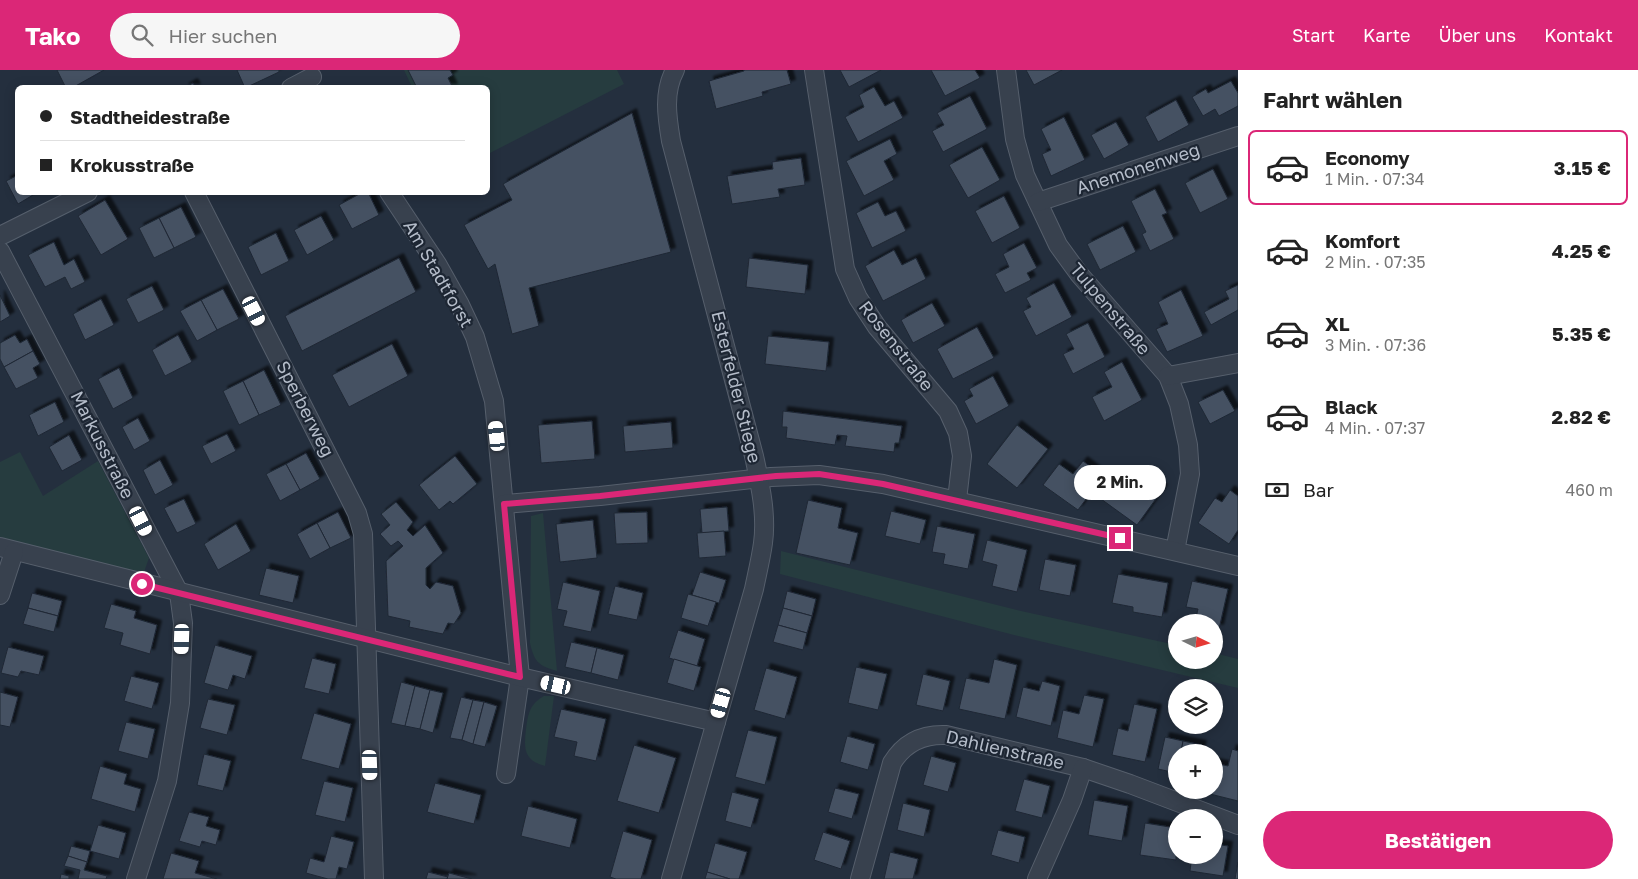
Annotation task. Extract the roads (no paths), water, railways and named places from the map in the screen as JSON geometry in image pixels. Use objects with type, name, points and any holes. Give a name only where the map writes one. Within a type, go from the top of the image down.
[{"type":"street","name":"Rosenstraße","points":[[814,70],[845,269],[858,298],[877,327],[948,411],[958,433],[962,456],[957,500]]},
{"type":"street","name":"Tulpenstraße","points":[[1006,70],[1015,139],[1025,175],[1058,245],[1079,274],[1168,376],[1180,412],[1188,445],[1190,474],[1175,550]]},
{"type":"street","name":"Esterfelder Stiege","points":[[671,879],[760,560],[764,522],[759,478],[712,291],[671,141],[667,116],[668,93],[673,71]]},
{"type":"street","points":[[298,85],[313,78]]},
{"type":"street","name":"Anemonenweg","points":[[1038,202],[1238,136]]},
{"type":"street","points":[[0,236],[82,195]]},
{"type":"street","name":"Sperberweg","points":[[196,195],[357,513],[363,534],[374,879]]},
{"type":"street","name":"Am Stadtforst","points":[[391,195],[437,264],[460,305],[475,337],[494,401],[520,677],[506,774]]},
{"type":"street","name":"Markusstraße","points":[[0,251],[179,593],[183,623],[180,703],[167,781],[136,879]]},
{"type":"street","points":[[1168,376],[1238,364]]},
{"type":"street","points":[[504,504],[600,496],[795,474],[819,474],[883,484],[957,500],[1238,566]]},
{"type":"street","points":[[0,595],[7,550],[520,677],[716,722]]},
{"type":"street","name":"Dahlienstraße","points":[[860,879],[892,764],[899,752],[909,743],[932,734],[946,735],[1084,768],[1238,825]]},
{"type":"street","points":[[1037,879],[1084,768]]}]
